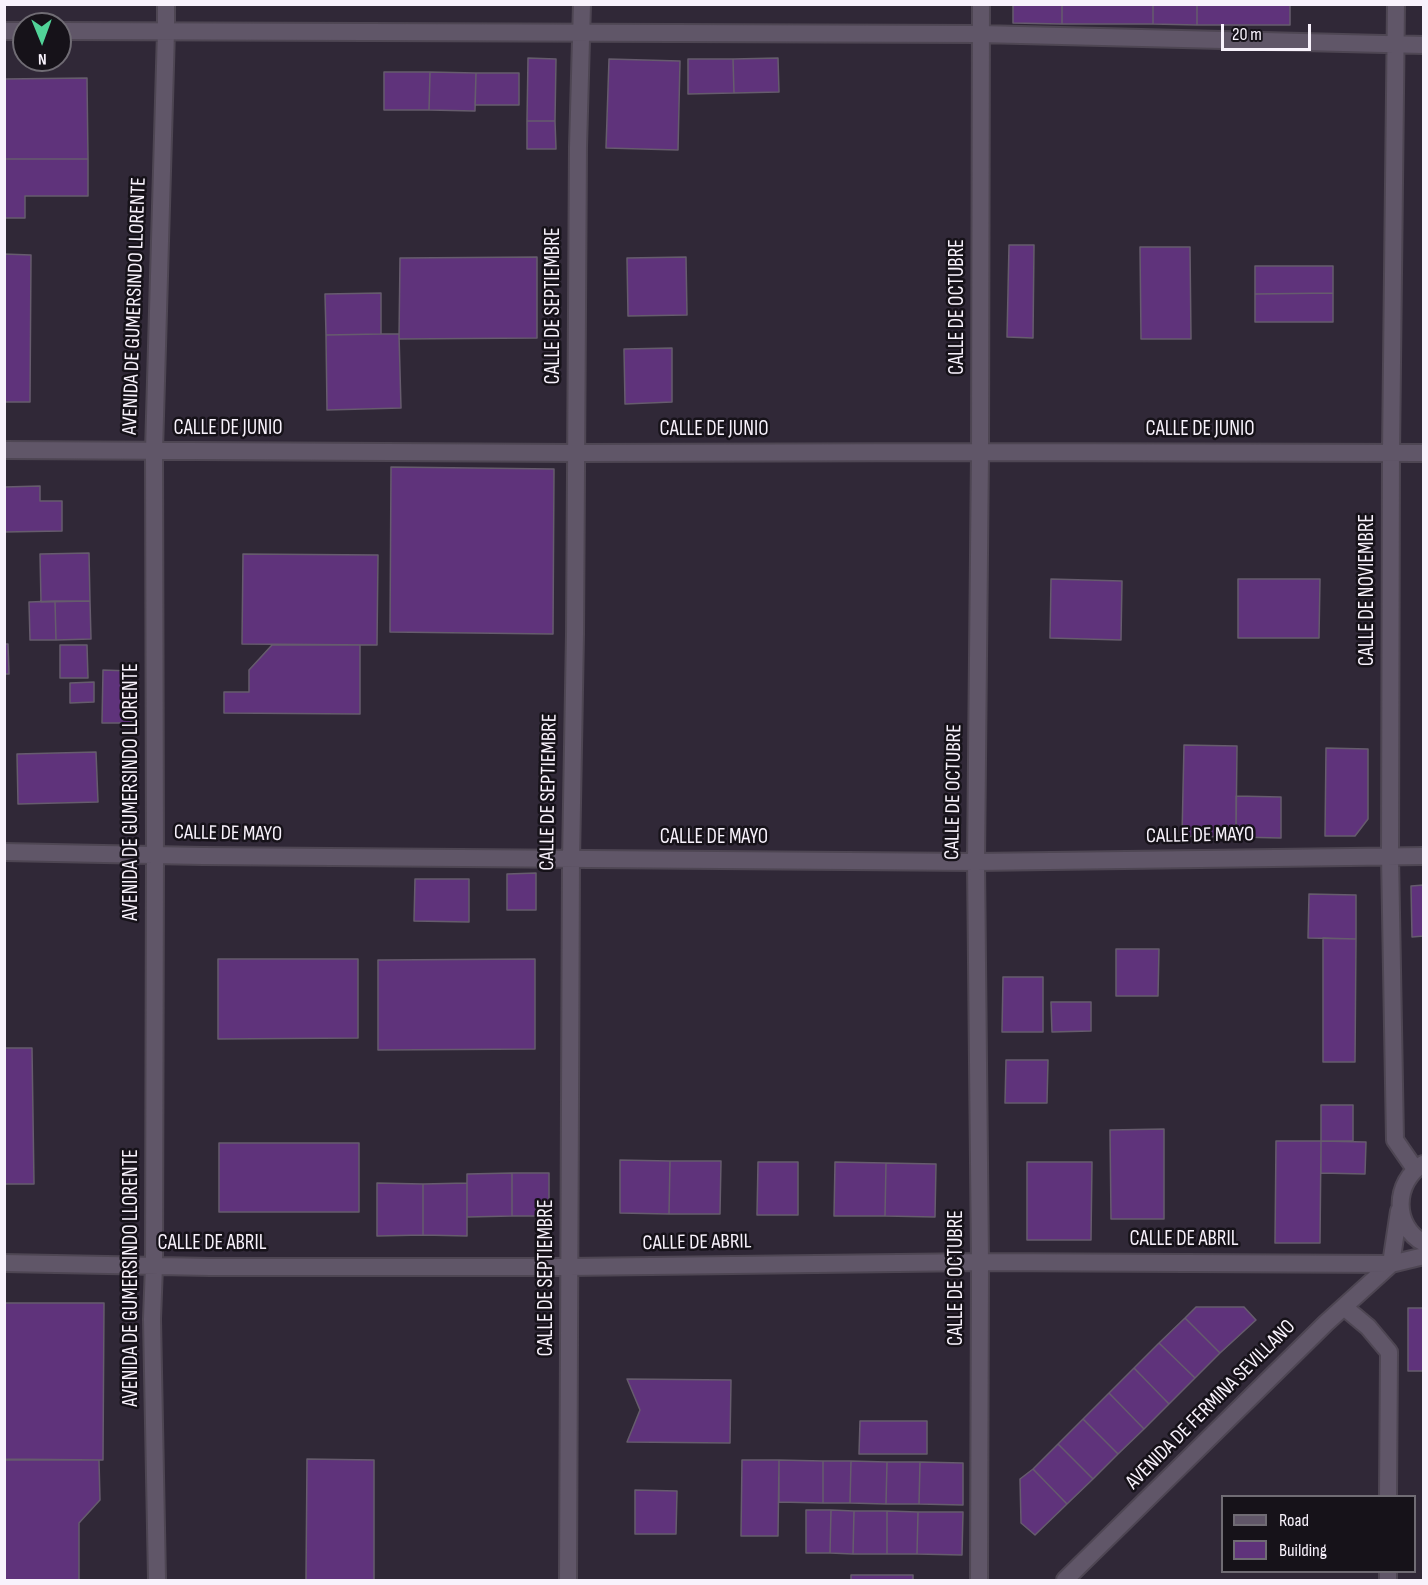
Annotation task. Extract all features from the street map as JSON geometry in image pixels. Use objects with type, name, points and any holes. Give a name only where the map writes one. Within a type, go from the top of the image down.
[{"type":"street","name":"AVENIDA DE GUMERSINDO LLORENTE","points":[[157,1581],[152,1319],[155,856],[154,451],[166,4]]},
{"type":"street","name":"CALLE DE SEPTIEMBRE","points":[[568,1581],[571,860],[578,147],[582,4]]},
{"type":"street","name":"CALLE DE OCTUBRE","points":[[979,1581],[980,1262],[976,862],[981,4]]},
{"type":"street","name":"CALLE DE NOVIEMBRE","points":[[1396,4],[1391,453],[1390,856],[1395,1140],[1419,1166]]},
{"type":"street","points":[[72,31],[980,34],[1424,45]]},
{"type":"street","name":"CALLE DE JUNIO","points":[[4,450],[1424,453]]},
{"type":"street","name":"CALLE DE MAYO","points":[[4,852],[155,856],[976,862],[1424,855]]},
{"type":"street","points":[[1419,1166],[1406,1180],[1401,1193],[1391,1263],[1424,1256]]},
{"type":"street","points":[[1400,1208],[1405,1225],[1416,1239],[1424,1243]]},
{"type":"street","name":"CALLE DE ABRIL","points":[[4,1263],[154,1266],[569,1267],[980,1262],[1391,1263]]},
{"type":"street","name":"AVENIDA DE FERMINA SEVILLANO","points":[[1065,1581],[1326,1323],[1391,1263]]},
{"type":"street","points":[[1344,1307],[1368,1327],[1389,1352],[1388,1495]]},
{"type":"building","points":[[1013,4],[1062,4],[1062,24],[1013,23]]},
{"type":"building","points":[[1062,4],[1153,4],[1153,24],[1062,24]]},
{"type":"building","points":[[1153,4],[1197,4],[1197,25],[1153,24]]},
{"type":"building","points":[[1197,4],[1290,4],[1290,25],[1197,25]]},
{"type":"building","points":[[528,58],[556,59],[555,121],[527,121]]},
{"type":"building","points":[[778,58],[779,92],[734,93],[733,59]]},
{"type":"building","points":[[609,59],[680,61],[678,150],[606,148]]},
{"type":"building","points":[[688,59],[733,59],[734,93],[688,94]]},
{"type":"building","points":[[384,72],[430,72],[429,110],[384,110]]},
{"type":"building","points":[[430,72],[476,73],[475,111],[429,110]]},
{"type":"building","points":[[476,73],[519,73],[519,105],[475,105]]},
{"type":"building","points":[[87,78],[88,159],[4,159],[4,79]]},
{"type":"building","points":[[527,121],[555,121],[556,149],[527,149]]},
{"type":"building","points":[[4,159],[88,159],[88,196],[25,196],[25,218],[4,218]]},
{"type":"building","points":[[1009,245],[1034,245],[1033,338],[1007,337]]},
{"type":"building","points":[[1140,247],[1190,247],[1191,339],[1141,339]]},
{"type":"building","points":[[4,254],[31,255],[30,402],[4,402]]},
{"type":"building","points":[[537,257],[537,338],[399,339],[400,258]]},
{"type":"building","points":[[686,257],[687,315],[628,316],[627,258]]},
{"type":"building","points":[[1255,266],[1333,266],[1333,293],[1255,294]]},
{"type":"building","points":[[381,293],[381,334],[326,335],[325,294]]},
{"type":"building","points":[[1333,293],[1333,322],[1255,322],[1255,294]]},
{"type":"building","points":[[399,334],[401,408],[327,410],[326,335]]},
{"type":"building","points":[[672,348],[672,402],[625,404],[624,349]]},
{"type":"building","points":[[391,467],[554,469],[553,634],[390,632]]},
{"type":"building","points":[[40,486],[40,501],[62,501],[62,531],[4,532],[4,487]]},
{"type":"building","points":[[89,553],[90,601],[41,602],[40,554]]},
{"type":"building","points":[[243,554],[378,555],[377,645],[242,644]]},
{"type":"building","points":[[1051,579],[1122,581],[1121,640],[1050,638]]},
{"type":"building","points":[[1238,579],[1320,579],[1319,638],[1238,638]]},
{"type":"building","points":[[55,601],[90,601],[91,639],[56,640]]},
{"type":"building","points":[[55,601],[56,640],[30,640],[29,602]]},
{"type":"building","points":[[4,644],[8,644],[9,674],[4,674]]},
{"type":"building","points":[[60,645],[87,645],[88,678],[60,678]]},
{"type":"building","points":[[272,645],[360,645],[360,714],[224,713],[224,692],[249,692],[249,670]]},
{"type":"building","points":[[103,670],[131,671],[131,723],[102,723]]},
{"type":"building","points":[[94,682],[94,702],[70,703],[70,683]]},
{"type":"building","points":[[1184,745],[1237,746],[1236,837],[1182,836]]},
{"type":"building","points":[[1326,748],[1368,749],[1368,819],[1355,836],[1325,836]]},
{"type":"building","points":[[96,752],[98,802],[18,804],[17,754]]},
{"type":"building","points":[[1236,796],[1281,797],[1281,838],[1236,837]]},
{"type":"building","points":[[536,873],[536,910],[507,910],[507,874]]},
{"type":"building","points":[[415,879],[469,879],[469,922],[414,921]]},
{"type":"building","points":[[1424,885],[1424,936],[1412,937],[1411,886]]},
{"type":"building","points":[[1309,894],[1356,895],[1356,939],[1308,938]]},
{"type":"building","points":[[1323,938],[1356,939],[1355,1062],[1323,1062]]},
{"type":"building","points":[[1116,949],[1159,949],[1158,996],[1116,996]]},
{"type":"building","points":[[218,959],[358,959],[358,1038],[218,1039]]},
{"type":"building","points":[[535,959],[535,1049],[378,1050],[378,960]]},
{"type":"building","points":[[1003,977],[1043,977],[1043,1032],[1002,1032]]},
{"type":"building","points":[[1051,1002],[1091,1002],[1091,1031],[1052,1032]]},
{"type":"building","points":[[4,1048],[32,1048],[34,1184],[4,1184]]},
{"type":"building","points":[[1006,1060],[1048,1060],[1047,1103],[1005,1103]]},
{"type":"building","points":[[1321,1105],[1353,1105],[1353,1141],[1321,1141]]},
{"type":"building","points":[[1164,1129],[1164,1219],[1111,1219],[1110,1130]]},
{"type":"building","points":[[1276,1141],[1321,1141],[1320,1243],[1275,1243]]},
{"type":"building","points":[[1321,1141],[1366,1142],[1365,1174],[1321,1173]]},
{"type":"building","points":[[219,1143],[359,1143],[359,1212],[219,1212]]},
{"type":"building","points":[[620,1160],[670,1161],[669,1214],[620,1213]]},
{"type":"building","points":[[670,1161],[721,1161],[720,1214],[669,1214]]},
{"type":"building","points":[[758,1162],[798,1162],[798,1215],[757,1215]]},
{"type":"building","points":[[835,1162],[886,1163],[885,1216],[834,1216]]},
{"type":"building","points":[[1027,1162],[1092,1162],[1091,1240],[1027,1240]]},
{"type":"building","points":[[886,1163],[936,1164],[935,1217],[885,1216]]},
{"type":"building","points":[[512,1173],[512,1216],[467,1217],[467,1174]]},
{"type":"building","points":[[512,1173],[549,1173],[549,1216],[512,1216]]},
{"type":"building","points":[[377,1183],[423,1184],[423,1235],[377,1236]]},
{"type":"building","points":[[467,1183],[467,1236],[423,1235],[423,1184]]},
{"type":"building","points":[[4,1303],[104,1303],[103,1460],[4,1459]]},
{"type":"building","points":[[1196,1307],[1244,1307],[1256,1320],[1220,1353],[1185,1318]]},
{"type":"building","points":[[1408,1308],[1424,1308],[1424,1371],[1408,1371]]},
{"type":"building","points":[[1185,1318],[1220,1353],[1195,1378],[1159,1343]]},
{"type":"building","points":[[1159,1343],[1195,1378],[1169,1404],[1134,1368]]},
{"type":"building","points":[[1134,1368],[1169,1404],[1144,1429],[1109,1393]]},
{"type":"building","points":[[627,1379],[731,1380],[730,1443],[627,1442],[640,1410]]},
{"type":"building","points":[[1109,1393],[1144,1429],[1118,1454],[1083,1419]]},
{"type":"building","points":[[1083,1419],[1118,1454],[1093,1479],[1058,1444]]},
{"type":"building","points":[[860,1421],[927,1421],[927,1454],[859,1454]]},
{"type":"building","points":[[1058,1444],[1093,1479],[1067,1504],[1033,1469]]},
{"type":"building","points":[[307,1459],[374,1460],[374,1580],[306,1580]]},
{"type":"building","points":[[4,1460],[99,1460],[100,1500],[79,1523],[79,1580],[4,1580]]},
{"type":"building","points":[[742,1460],[779,1460],[778,1536],[741,1536]]},
{"type":"building","points":[[779,1460],[823,1461],[823,1503],[779,1502]]},
{"type":"building","points":[[823,1461],[851,1461],[850,1503],[823,1503]]},
{"type":"building","points":[[851,1461],[887,1462],[886,1504],[850,1503]]},
{"type":"building","points":[[887,1462],[920,1462],[919,1504],[886,1504]]},
{"type":"building","points":[[920,1462],[963,1463],[963,1505],[919,1504]]},
{"type":"building","points":[[1033,1469],[1067,1504],[1035,1535],[1021,1523],[1020,1479]]},
{"type":"building","points":[[635,1490],[677,1491],[676,1534],[635,1534]]},
{"type":"building","points":[[806,1510],[831,1510],[830,1553],[806,1553]]},
{"type":"building","points":[[831,1510],[854,1511],[853,1554],[830,1553]]},
{"type":"building","points":[[854,1511],[887,1511],[887,1554],[853,1554]]},
{"type":"building","points":[[887,1511],[918,1512],[917,1554],[887,1554]]},
{"type":"building","points":[[918,1512],[963,1512],[962,1555],[917,1554]]},
{"type":"building","points":[[851,1575],[913,1575],[913,1580],[851,1580]]}]
